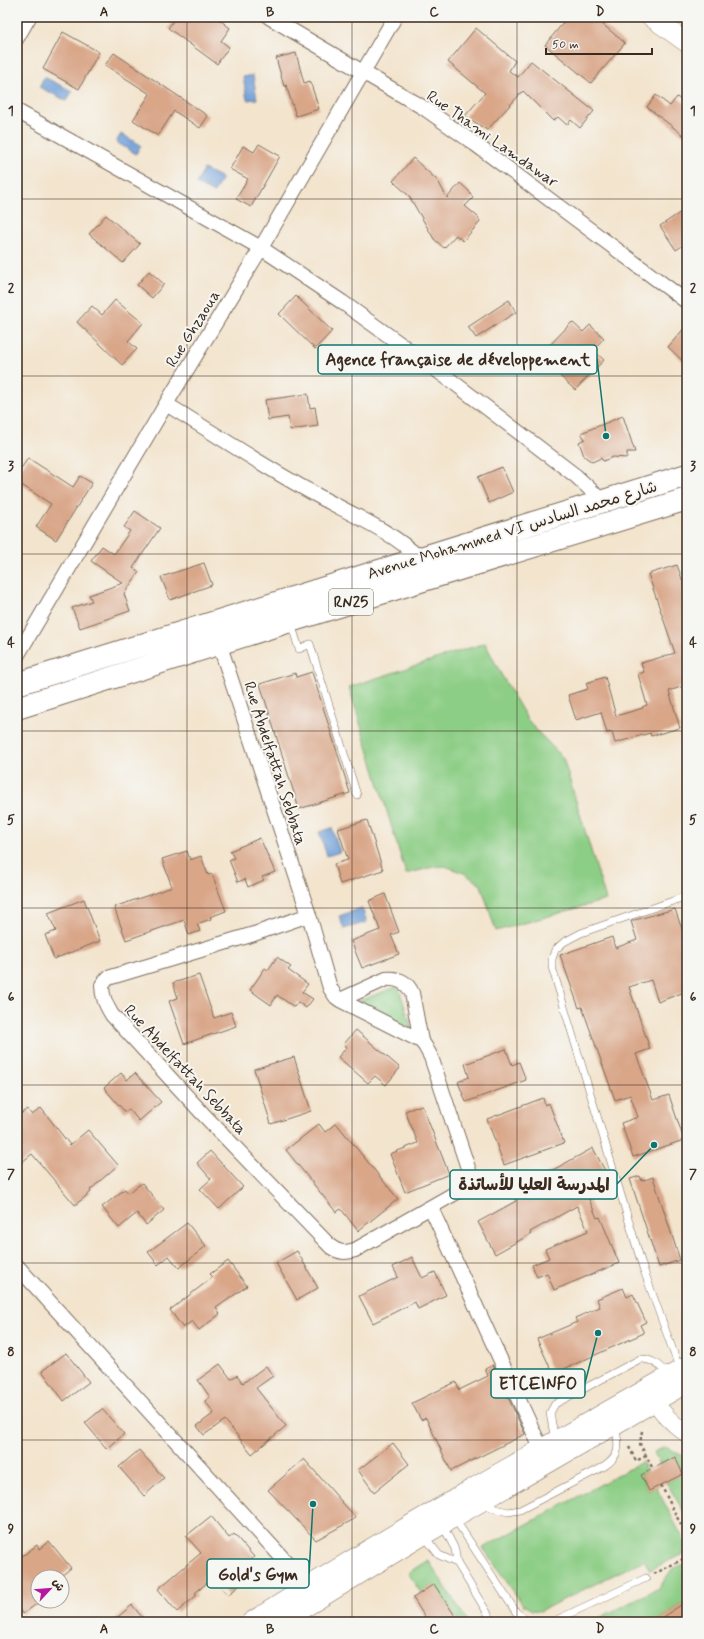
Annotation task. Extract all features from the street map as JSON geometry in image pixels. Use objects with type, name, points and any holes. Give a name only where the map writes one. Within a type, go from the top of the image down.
[{"type":"main road","points":[[651,17],[686,41]]},
{"type":"main road","name":"Avenue Mohammed VI شارع محمد السادس","points":[[18,681],[687,475]]},
{"type":"main road","name":"Avenue Mohammed VI شارع محمد السادس","points":[[17,708],[219,643],[687,499]]},
{"type":"main road","points":[[251,1622],[306,1587],[420,1529],[478,1504],[548,1451],[616,1424],[651,1395],[681,1374]]},
{"type":"main road","points":[[444,1518],[548,1451],[651,1395]]},
{"type":"main road","points":[[281,1622],[420,1529]]},
{"type":"street","points":[[17,38],[29,17]]},
{"type":"street","name":"Rue Thami Lamdawar","points":[[269,17],[362,73],[424,108],[475,144],[687,302]]},
{"type":"street","name":"Rue Ghzaoua","points":[[17,656],[166,404],[261,248],[395,17]]},
{"type":"street","points":[[17,111],[261,248],[342,302],[453,382],[576,476],[594,493],[600,502]]},
{"type":"street","points":[[166,404],[309,491],[392,537],[407,547],[419,558]]},
{"type":"street","name":"Rue Abdelfattah Sebbata","points":[[219,643],[309,915],[330,988],[340,1000],[421,1041],[426,1046],[469,1171],[466,1184],[459,1191],[355,1250],[345,1253],[338,1252],[320,1236],[204,1114],[112,1015],[105,1004],[102,992],[102,985],[108,978],[254,934],[309,915]]},
{"type":"street","points":[[340,1000],[386,979],[392,978],[402,981],[410,988],[412,993],[421,1041]]},
{"type":"street","points":[[430,1208],[548,1451]]},
{"type":"street","points":[[17,1266],[298,1574],[306,1587]]},
{"type":"street","points":[[651,1395],[671,1423],[687,1434]]},
{"type":"lane","points":[[290,621],[299,649],[310,644],[357,794]]},
{"type":"lane","points":[[681,1374],[643,1268],[552,967],[552,959],[555,950],[564,942],[581,933],[687,896]]},
{"type":"lane","points":[[548,1451],[550,1413],[555,1404],[640,1359],[646,1358],[653,1360],[681,1374]]},
{"type":"lane","points":[[478,1504],[508,1512],[520,1510],[605,1466],[614,1460],[618,1454],[616,1424]]},
{"type":"lane","points":[[444,1518],[456,1549],[457,1563],[493,1622]]},
{"type":"lane","points":[[444,1518],[516,1612],[528,1622]]},
{"type":"lane","points":[[420,1529],[439,1555],[457,1563]]},
{"type":"lane","points":[[552,1622],[646,1578]]},
{"type":"path","points":[[642,1431],[640,1444],[653,1469]]},
{"type":"path","points":[[627,1443],[636,1461],[646,1456]]},
{"type":"path","points":[[661,1485],[687,1536]]},
{"type":"path","points":[[646,1578],[687,1558]]},
{"type":"green space","points":[[485,643],[527,719],[563,758],[606,900],[496,931],[481,885],[464,873],[445,866],[433,867],[406,874],[349,687]]},
{"type":"green space","points":[[398,986],[412,1029],[357,1002]]},
{"type":"green space","points":[[665,1447],[687,1458],[687,1517],[666,1482],[683,1474],[675,1458],[660,1465],[654,1452]]},
{"type":"green space","points":[[642,1462],[647,1472],[641,1475],[649,1491],[656,1487],[687,1546],[687,1552],[650,1570],[644,1560],[540,1611],[532,1610],[523,1605],[483,1548]]},
{"type":"green space","points":[[428,1560],[468,1622],[459,1622],[434,1584],[421,1593],[408,1573]]},
{"type":"green space","points":[[684,1564],[687,1568],[687,1601],[655,1622],[591,1622],[659,1588],[672,1569]]},
{"type":"water","points":[[253,75],[257,99],[247,100],[243,77]]},
{"type":"water","points":[[44,77],[72,91],[67,101],[39,87]]},
{"type":"water","points":[[121,134],[141,145],[136,154],[116,142]]},
{"type":"water","points":[[204,169],[222,178],[214,193],[196,184]]},
{"type":"water","points":[[332,828],[340,852],[327,856],[319,832]]},
{"type":"water","points":[[362,908],[367,922],[344,929],[339,916]]},
{"type":"building","points":[[176,17],[216,17],[230,28],[221,41],[229,47],[217,64],[168,28]]},
{"type":"building","points":[[568,17],[594,17],[625,43],[591,83],[545,45]]},
{"type":"building","points":[[476,28],[515,61],[509,71],[518,77],[531,61],[594,111],[580,128],[571,120],[567,125],[558,117],[553,121],[523,91],[487,130],[465,116],[485,93],[448,62]]},
{"type":"building","points":[[63,32],[99,52],[79,89],[43,69]]},
{"type":"building","points":[[114,53],[208,116],[200,128],[174,111],[158,136],[133,120],[150,94],[105,65]]},
{"type":"building","points":[[296,53],[304,83],[310,81],[319,109],[296,116],[286,85],[284,86],[276,58]]},
{"type":"building","points":[[656,95],[670,106],[677,97],[687,105],[687,138],[647,107]]},
{"type":"building","points":[[259,144],[280,156],[251,207],[236,199],[248,179],[230,169],[243,146],[254,152]]},
{"type":"building","points":[[413,158],[438,181],[447,198],[460,183],[469,191],[473,198],[465,206],[478,217],[480,222],[463,241],[456,235],[444,248],[434,239],[409,196],[393,181]]},
{"type":"building","points":[[687,208],[687,243],[676,250],[660,226]]},
{"type":"building","points":[[106,215],[140,244],[123,263],[89,234]]},
{"type":"building","points":[[149,271],[164,284],[152,298],[137,285]]},
{"type":"building","points":[[296,296],[332,331],[315,349],[279,314]]},
{"type":"building","points":[[115,300],[143,323],[128,341],[137,349],[122,365],[77,322],[92,306],[102,315]]},
{"type":"building","points":[[509,300],[516,312],[476,338],[468,327]]},
{"type":"building","points":[[572,322],[583,332],[590,325],[604,338],[593,350],[604,360],[575,390],[547,364],[556,355],[548,347]]},
{"type":"building","points":[[687,325],[687,365],[668,347]]},
{"type":"building","points":[[308,394],[310,408],[315,407],[318,426],[290,430],[288,417],[268,420],[265,400]]},
{"type":"building","points":[[623,416],[635,452],[627,452],[627,458],[613,457],[603,461],[601,458],[592,462],[584,456],[579,442],[585,439],[581,433]]},
{"type":"building","points":[[28,458],[73,487],[80,476],[92,483],[56,540],[36,527],[51,504],[17,482],[17,475]]},
{"type":"building","points":[[502,467],[513,492],[489,503],[478,477]]},
{"type":"building","points":[[135,511],[160,528],[133,568],[139,572],[124,594],[130,611],[80,628],[72,608],[92,601],[89,595],[123,583],[91,561],[102,546],[114,554],[130,531],[124,527]]},
{"type":"building","points":[[204,563],[212,585],[170,600],[161,577]]},
{"type":"building","points":[[677,565],[687,593],[687,685],[669,691],[680,728],[651,736],[650,733],[615,743],[612,732],[607,733],[601,712],[576,720],[568,695],[588,689],[586,683],[605,677],[616,716],[643,708],[642,707],[647,705],[638,674],[644,672],[641,663],[675,653],[648,574]]},
{"type":"building","points":[[312,672],[350,793],[299,809],[260,684],[295,673],[296,677]]},
{"type":"building","points":[[367,820],[383,870],[340,884],[334,864],[348,860],[338,829]]},
{"type":"building","points":[[260,838],[275,872],[262,877],[264,880],[248,887],[245,879],[238,882],[229,860],[234,858],[230,851]]},
{"type":"building","points":[[187,851],[190,860],[201,856],[208,875],[212,874],[226,911],[197,924],[200,931],[189,935],[184,920],[126,940],[114,907],[172,887],[162,859]]},
{"type":"building","points":[[385,894],[399,932],[391,935],[399,954],[362,968],[351,941],[380,930],[369,901]]},
{"type":"building","points":[[84,899],[100,941],[54,959],[45,935],[56,931],[48,913]]},
{"type":"building","points":[[675,909],[687,944],[687,991],[658,1002],[651,980],[629,987],[650,1049],[636,1054],[653,1100],[669,1095],[684,1140],[633,1157],[621,1123],[638,1117],[630,1095],[615,1100],[582,1007],[579,1008],[560,955],[612,937],[615,948],[637,940],[631,921]]},
{"type":"building","points":[[277,957],[291,967],[288,970],[308,984],[302,992],[313,999],[306,1008],[298,1002],[294,1007],[277,995],[271,1005],[250,990],[265,968],[268,970]]},
{"type":"building","points":[[199,975],[214,1018],[231,1012],[236,1026],[184,1044],[169,1001],[178,998],[173,983]]},
{"type":"building","points":[[356,1030],[400,1068],[386,1085],[375,1076],[368,1083],[338,1057],[347,1047],[344,1044]]},
{"type":"building","points":[[506,1049],[512,1065],[519,1062],[526,1080],[466,1102],[458,1082],[469,1077],[465,1064]]},
{"type":"building","points":[[294,1057],[311,1111],[271,1124],[254,1069]]},
{"type":"building","points":[[121,1073],[127,1080],[135,1073],[161,1102],[139,1121],[129,1109],[125,1112],[104,1088]]},
{"type":"building","points":[[543,1098],[545,1105],[549,1103],[564,1143],[504,1165],[487,1119]]},
{"type":"building","points":[[422,1105],[449,1174],[405,1192],[390,1154],[418,1143],[405,1111]]},
{"type":"building","points":[[41,1108],[70,1145],[88,1130],[118,1165],[90,1190],[91,1192],[75,1205],[32,1154],[17,1166],[17,1117],[27,1109],[32,1115]]},
{"type":"building","points":[[336,1123],[398,1199],[358,1231],[341,1209],[336,1212],[286,1150],[319,1124],[325,1132]]},
{"type":"building","points":[[593,1148],[613,1186],[589,1199],[597,1218],[600,1217],[619,1263],[554,1290],[547,1273],[537,1277],[532,1265],[549,1258],[545,1249],[588,1231],[577,1206],[530,1232],[531,1234],[495,1254],[478,1222],[516,1201],[511,1193]]},
{"type":"building","points":[[210,1151],[243,1187],[219,1209],[200,1189],[211,1179],[197,1163]]},
{"type":"building","points":[[640,1176],[642,1181],[653,1177],[680,1260],[659,1267],[630,1179]]},
{"type":"building","points":[[142,1183],[164,1210],[146,1225],[137,1213],[119,1228],[102,1207],[125,1189],[128,1193]]},
{"type":"building","points":[[187,1223],[206,1246],[179,1268],[169,1256],[158,1265],[148,1252]]},
{"type":"building","points":[[297,1251],[318,1288],[297,1300],[276,1263]]},
{"type":"building","points":[[412,1257],[422,1278],[435,1272],[446,1295],[418,1309],[415,1302],[373,1323],[359,1296],[398,1277],[393,1267]]},
{"type":"building","points":[[228,1261],[247,1286],[216,1308],[220,1314],[199,1330],[192,1321],[183,1328],[170,1310],[213,1277],[210,1274]]},
{"type":"building","points":[[623,1288],[627,1297],[633,1294],[646,1322],[640,1325],[644,1333],[553,1374],[537,1339],[577,1322],[575,1318],[600,1307],[597,1299]]},
{"type":"building","points":[[66,1353],[89,1382],[64,1401],[42,1371]]},
{"type":"building","points":[[220,1364],[231,1379],[237,1375],[243,1383],[266,1366],[273,1376],[256,1388],[286,1426],[252,1454],[225,1420],[204,1435],[197,1426],[214,1413],[205,1401],[210,1397],[198,1380]]},
{"type":"building","points":[[493,1365],[525,1434],[451,1471],[426,1418],[421,1420],[412,1403],[456,1382],[459,1390],[488,1376],[485,1369]]},
{"type":"building","points":[[102,1409],[124,1434],[107,1449],[85,1423]]},
{"type":"building","points":[[393,1443],[409,1464],[374,1492],[358,1470]]},
{"type":"building","points":[[139,1450],[164,1478],[144,1496],[119,1467]]},
{"type":"building","points":[[675,1457],[683,1474],[649,1491],[641,1475]]},
{"type":"building","points":[[304,1459],[356,1518],[316,1540],[268,1490]]},
{"type":"building","points":[[211,1516],[229,1538],[234,1534],[254,1557],[237,1572],[245,1581],[228,1595],[213,1578],[195,1593],[197,1595],[177,1612],[158,1589],[201,1553],[186,1536]]},
{"type":"building","points":[[49,1541],[71,1568],[30,1569],[30,1609],[23,1614],[17,1607],[17,1560],[37,1545],[39,1549]]},
{"type":"building","points":[[434,1584],[459,1622],[428,1622],[413,1598]]},
{"type":"building","points":[[687,1601],[687,1622],[655,1622]]},
{"type":"building","points":[[132,1605],[146,1622],[112,1622]]},
{"type":"place","name":"Agence française de développement","points":[[606,436]]},
{"type":"place","name":"المدرسة العليا للأساتذة","points":[[654,1145]]},
{"type":"place","name":"ETCEINFO","points":[[598,1333]]},
{"type":"place","name":"Gold's Gym","points":[[313,1504]]}]
